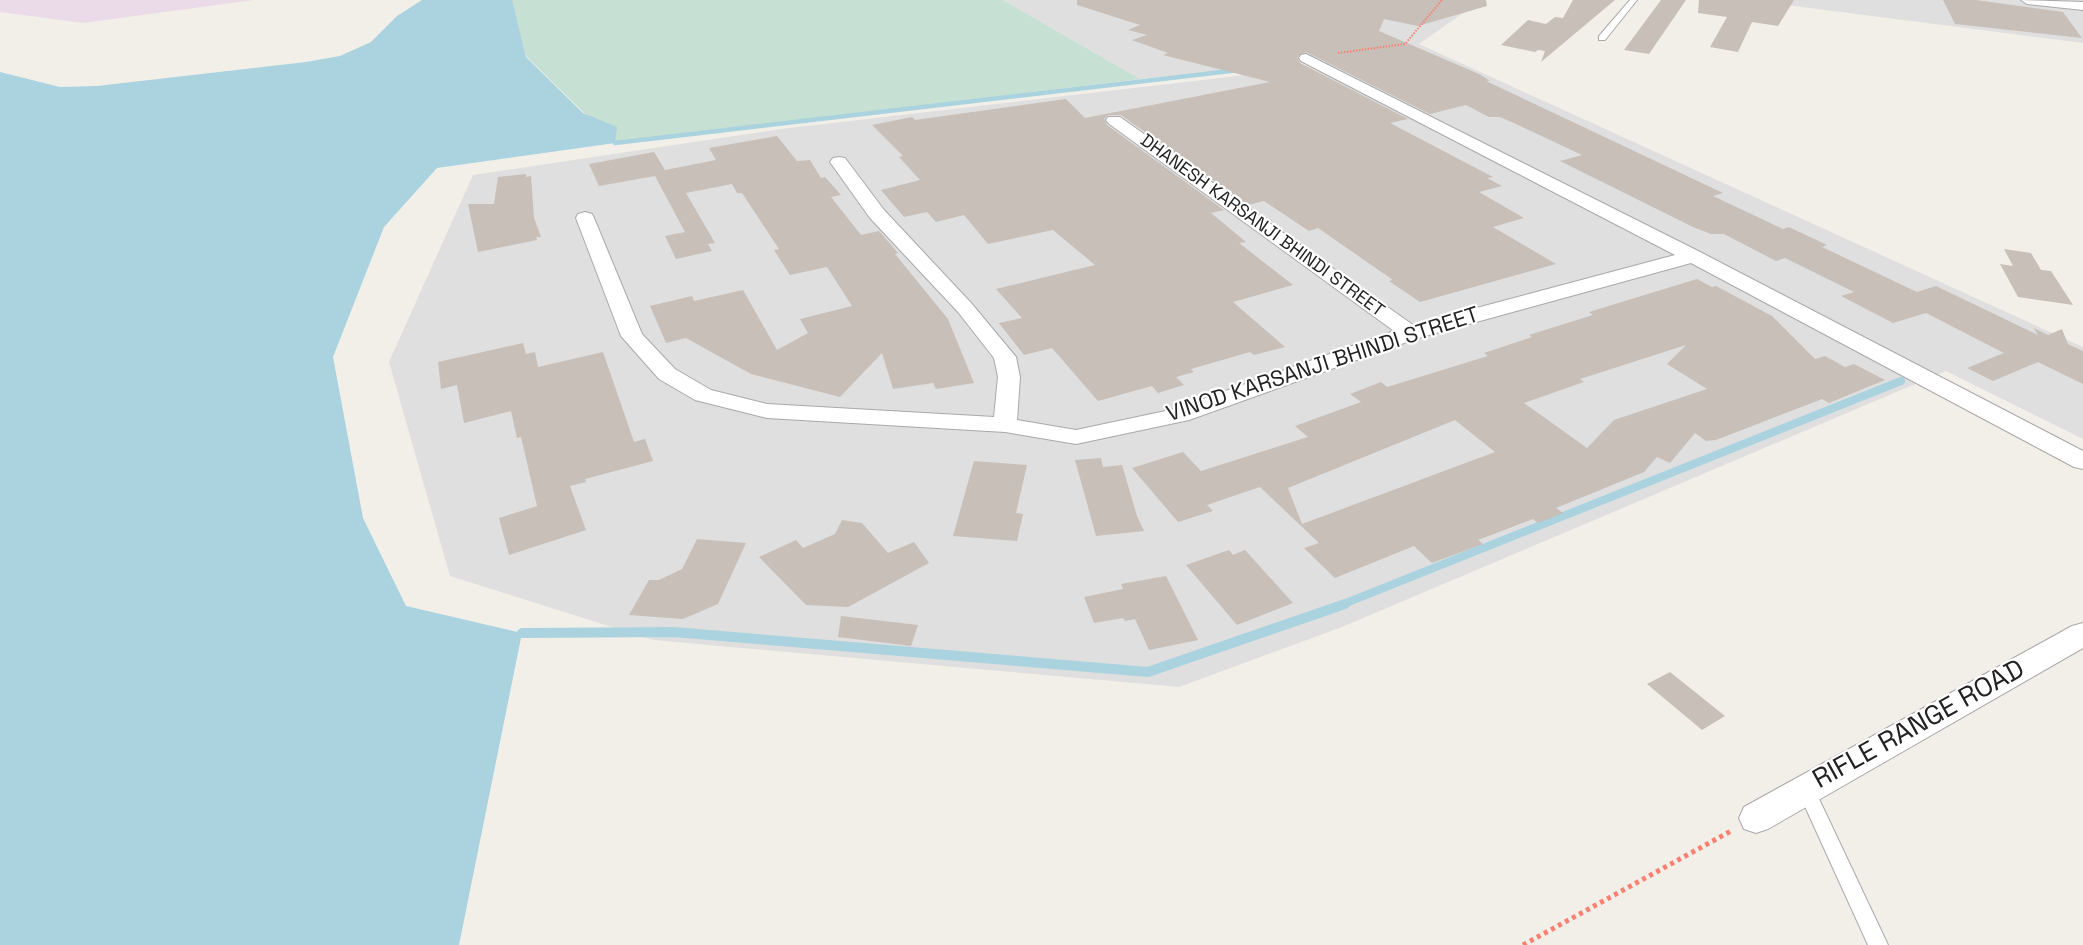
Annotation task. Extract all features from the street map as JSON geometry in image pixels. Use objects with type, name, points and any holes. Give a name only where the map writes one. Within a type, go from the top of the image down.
[{"type":"street","points":[[2027,0],[2083,6]]},
{"type":"street","points":[[1306,57],[1693,256],[2083,461]]},
{"type":"street","name":"DHANESH KARSANJI BHINDI STREET","points":[[1114,120],[1410,333]]},
{"type":"street","points":[[839,162],[878,214],[965,308],[1005,357],[1009,377],[1005,425]]},
{"type":"street","name":"VINOD KARSANJI BHINDI STREET","points":[[585,218],[632,336],[666,374],[703,395],[767,411],[1005,425],[1077,437],[1181,414],[1410,333],[1693,256]]},
{"type":"street","name":"RIFLE RANGE ROAD","points":[[1756,818],[2083,634]]},
{"type":"lane","points":[[1602,38],[1634,0]]},
{"type":"lane","points":[[1806,789],[1878,945]]},
{"type":"path","points":[[1306,57],[1405,44],[1442,0]]},
{"type":"path","points":[[1523,945],[1756,818]]},
{"type":"shaded area","points":[[0,0],[254,0],[83,23],[0,12]]},
{"type":"shaded area","points":[[1003,0],[1470,0],[1466,11],[1419,44],[2083,347],[2083,439],[1946,371],[1342,627],[1179,687],[653,640],[450,576],[389,362],[473,175],[781,129],[1271,72],[1326,61],[1140,79]]},
{"type":"shaded area","points":[[1747,0],[2083,0],[2083,43]]},
{"type":"green space","points":[[511,0],[1003,0],[1140,79],[615,143],[526,56]]},
{"type":"water","points":[[422,0],[512,0],[526,57],[583,113],[617,127],[615,143],[437,168],[384,227],[333,357],[363,518],[406,606],[522,633],[459,945],[0,945],[0,72],[60,87],[97,86],[306,62],[340,56],[371,42],[397,16]]},
{"type":"building","points":[[1077,0],[1486,0],[1487,6],[1418,26],[1384,19],[1379,31],[1479,74],[1490,81],[1486,81],[1723,193],[1713,196],[1783,229],[1789,227],[1827,245],[1822,247],[1917,292],[1936,286],[2038,335],[2034,328],[2048,335],[2062,329],[2068,344],[2083,351],[2083,384],[2038,362],[1993,381],[1967,368],[2004,353],[1926,313],[1893,323],[1841,296],[1854,292],[1785,258],[1776,261],[1724,234],[1711,234],[1693,227],[1560,161],[1582,155],[1516,124],[1500,117],[1489,117],[1466,105],[1430,114],[1306,52],[1297,57],[1300,63],[1408,119],[1390,123],[1493,177],[1487,178],[1502,186],[1479,192],[1524,218],[1493,227],[1556,264],[1420,302],[1389,281],[1393,280],[1318,228],[1309,231],[1264,201],[1248,205],[1121,115],[1108,115],[1104,119],[1107,125],[1224,210],[1211,213],[1246,242],[1239,243],[1293,285],[1233,302],[1285,347],[1254,355],[1250,352],[1191,369],[1194,372],[1176,377],[1184,385],[1158,393],[1152,386],[1098,401],[1052,348],[1024,355],[999,323],[1022,318],[996,289],[1095,265],[1053,230],[988,244],[964,215],[936,222],[927,212],[904,217],[881,190],[920,180],[899,157],[903,156],[872,125],[912,117],[915,120],[1066,99],[1085,118],[1270,82],[1163,55],[1168,53],[1132,40],[1147,35],[1128,30],[1140,25],[1077,5]]},
{"type":"building","points":[[1573,0],[1615,0],[1541,62],[1545,51],[1535,52],[1501,45],[1528,20],[1546,24],[1555,17],[1563,18]]},
{"type":"building","points":[[1661,0],[1686,0],[1649,54],[1624,50]]},
{"type":"building","points":[[1699,0],[1794,0],[1778,26],[1752,22],[1738,52],[1710,47],[1727,17],[1698,13]]},
{"type":"building","points":[[1943,0],[1976,0],[2063,12],[2082,38],[1955,24]]},
{"type":"building","points":[[777,136],[797,161],[810,160],[821,178],[825,177],[841,195],[831,197],[861,235],[879,231],[898,253],[895,254],[948,319],[974,383],[936,389],[933,383],[893,389],[882,353],[840,397],[751,374],[686,338],[666,343],[650,306],[692,296],[694,301],[743,290],[777,350],[808,333],[800,319],[852,306],[827,267],[790,275],[774,250],[779,249],[742,193],[737,193],[732,184],[686,193],[715,243],[708,244],[712,251],[676,259],[665,236],[685,232],[655,176],[599,186],[589,164],[654,152],[665,170],[716,160],[709,148]]},
{"type":"building","points":[[526,174],[526,177],[531,176],[534,218],[541,237],[536,237],[537,240],[478,252],[468,204],[494,204],[498,177]]},
{"type":"building","points":[[2004,249],[2031,253],[2041,270],[2051,271],[2073,305],[2018,297],[2000,264],[2013,266]]},
{"type":"building","points":[[1697,279],[1712,287],[1716,286],[1772,316],[1815,359],[1825,356],[1845,367],[1854,364],[1885,380],[1829,403],[1822,399],[1716,440],[1706,441],[1695,433],[1670,463],[1657,457],[1644,472],[1556,508],[1563,513],[1538,523],[1533,519],[1478,540],[1483,544],[1432,563],[1414,546],[1335,578],[1304,548],[1319,543],[1260,487],[1207,505],[1213,511],[1178,522],[1132,468],[1183,452],[1201,471],[1308,437],[1295,426],[1361,402],[1350,394],[1381,382],[1387,387],[1488,356],[1484,353],[1532,337],[1529,335],[1593,315],[1589,312]],"holes":[[[1686,345],[1667,364],[1707,389],[1614,420],[1587,448],[1524,403],[1584,382],[1580,379]],[[1455,420],[1495,452],[1302,524],[1288,488]]]},
{"type":"building","points":[[523,343],[526,354],[535,352],[538,367],[603,352],[634,442],[645,439],[653,461],[585,479],[586,482],[570,486],[586,530],[509,555],[499,518],[537,506],[521,437],[517,438],[511,411],[464,423],[457,385],[441,389],[438,362]]},
{"type":"building","points":[[1101,458],[1103,467],[1122,465],[1137,516],[1144,531],[1096,536],[1075,460]]},
{"type":"building","points":[[974,461],[1027,465],[1016,513],[1023,514],[1017,541],[953,536]]},
{"type":"building","points":[[842,520],[862,523],[888,553],[914,542],[929,563],[848,607],[806,605],[759,557],[796,540],[803,548],[835,534]]},
{"type":"building","points":[[697,539],[746,543],[718,604],[683,619],[629,615],[649,580],[659,580],[682,569]]},
{"type":"building","points":[[1229,550],[1233,555],[1245,550],[1293,603],[1237,625],[1186,565]]},
{"type":"building","points":[[1166,576],[1198,640],[1149,650],[1135,619],[1125,621],[1123,618],[1094,623],[1084,597],[1123,589],[1121,584]]},
{"type":"building","points":[[841,616],[918,625],[911,646],[838,637]]},
{"type":"building","points":[[1670,672],[1725,716],[1702,730],[1647,684]]},
{"type":"waterway","points":[[615,143],[1239,70]]},
{"type":"waterway","points":[[1341,605],[1901,381]]},
{"type":"waterway","points":[[522,633],[674,632],[1148,672],[1345,604]]}]
